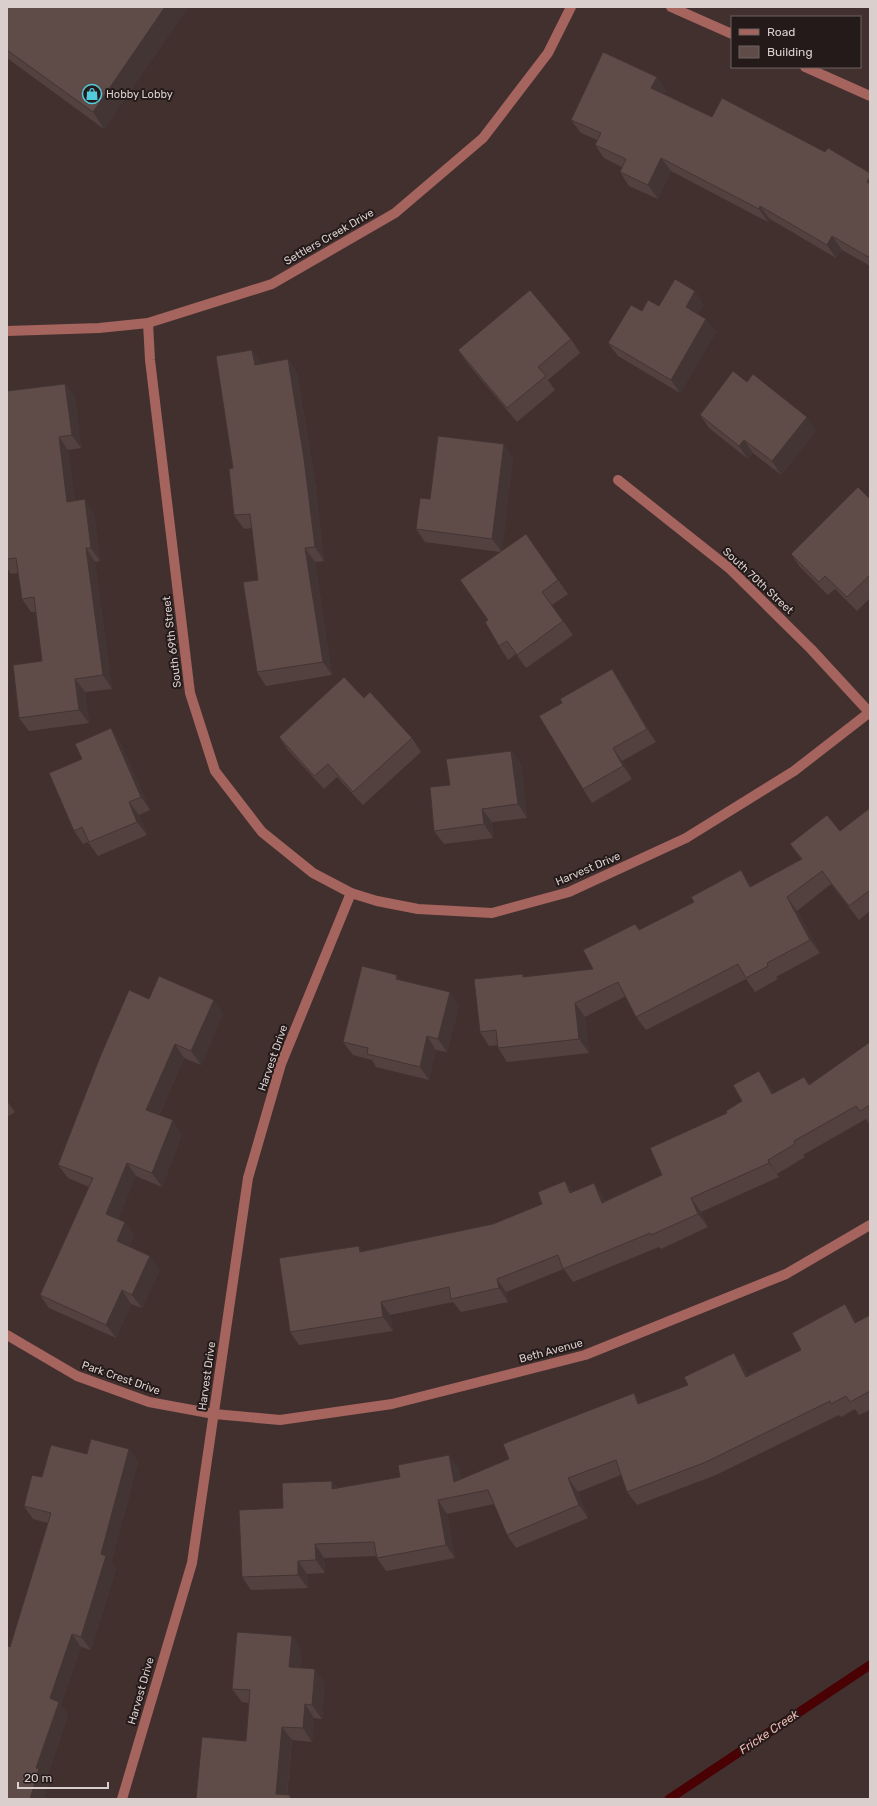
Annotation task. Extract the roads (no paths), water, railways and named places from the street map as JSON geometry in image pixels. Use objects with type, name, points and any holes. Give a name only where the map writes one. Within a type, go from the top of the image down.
[{"type":"street","name":"Settlers Creek Drive","points":[[7,331],[99,328],[148,322],[272,284],[395,213],[483,138],[548,53],[571,7]]},
{"type":"street","points":[[671,7],[731,34]]},
{"type":"street","points":[[807,68],[870,96]]},
{"type":"street","name":"South 69th Street","points":[[148,322],[150,360],[190,693],[215,770],[262,832],[313,873],[351,893]]},
{"type":"street","name":"South 70th Street","points":[[618,480],[730,568],[811,649],[870,713]]},
{"type":"street","name":"Harvest Drive","points":[[122,1799],[192,1563],[248,1178],[281,1064],[351,893],[378,901],[418,909],[492,913],[569,892],[686,838],[794,771],[870,713]]},
{"type":"street","name":"Beth Avenue","points":[[214,1414],[280,1420],[392,1404],[585,1355],[786,1274],[870,1225]]},
{"type":"street","name":"Park Crest Drive","points":[[7,1335],[76,1376],[149,1402],[214,1414]]},
{"type":"waterway","name":"Fricke Creek","points":[[669,1799],[870,1665]]},
{"type":"place","name":"Hobby Lobby","points":[[92,94]]}]
